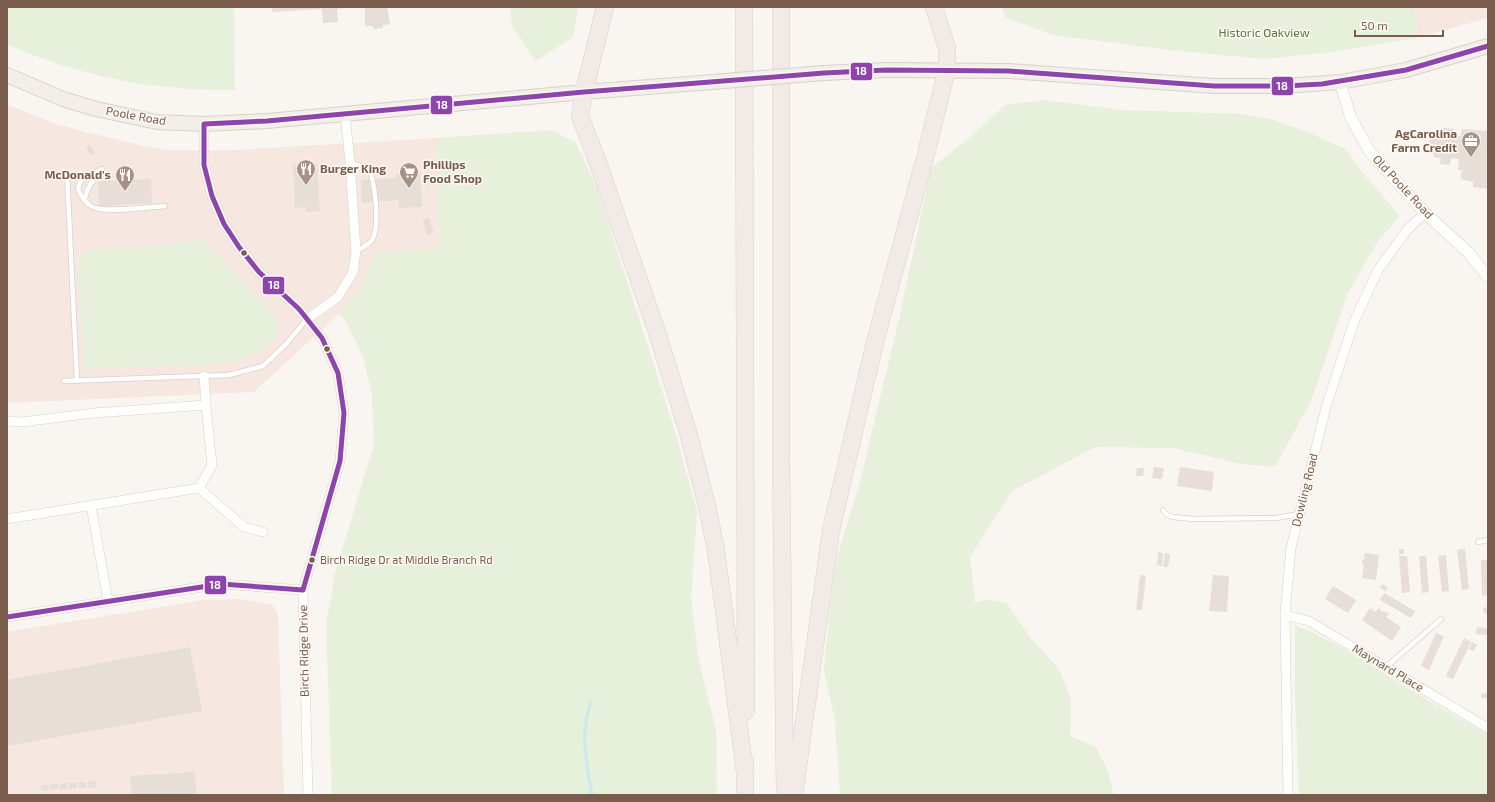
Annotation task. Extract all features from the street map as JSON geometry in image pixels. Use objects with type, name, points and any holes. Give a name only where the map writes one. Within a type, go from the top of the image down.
[{"type":"highway","points":[[605,7],[584,92],[580,116],[661,344],[688,432],[707,506],[716,550],[745,772]]},
{"type":"highway","points":[[744,7],[745,795]]},
{"type":"highway","points":[[781,7],[781,460],[785,795]]},
{"type":"highway","points":[[794,795],[831,530],[875,342],[926,154],[947,69],[947,48],[934,7]]},
{"type":"main road","name":"Poole Road","points":[[7,75],[63,99],[96,109],[157,122],[204,124],[252,122],[584,92],[824,73],[886,70],[947,69],[1024,72],[1214,86],[1285,86],[1340,82],[1406,70],[1488,46]]},
{"type":"street","name":"Old Poole Road","points":[[1340,82],[1352,118],[1370,152],[1425,213],[1468,252],[1488,277]]},
{"type":"street","points":[[307,319],[338,297],[354,272],[356,251],[345,114]]},
{"type":"street","name":"Birch Ridge Drive","points":[[204,124],[204,164],[212,196],[224,224],[239,247],[260,272],[299,309],[322,338],[338,373],[344,413],[340,462],[303,590],[308,795]]},
{"type":"street","name":"Dowling Road","points":[[1288,795],[1286,615],[1291,548],[1299,514],[1326,407],[1354,322],[1378,270],[1407,230],[1425,213]]},
{"type":"street","points":[[199,488],[212,466],[204,376]]},
{"type":"street","points":[[7,421],[22,422],[94,414],[206,405]]},
{"type":"street","points":[[7,519],[199,488]]},
{"type":"street","points":[[199,488],[244,527],[264,532]]},
{"type":"street","points":[[90,506],[108,601]]},
{"type":"street","points":[[7,616],[221,584],[303,590]]},
{"type":"street","name":"Maynard Place","points":[[1286,615],[1309,621],[1488,728]]},
{"type":"lane","points":[[350,162],[368,169],[371,174],[376,217],[376,230],[371,241],[356,251]]},
{"type":"lane","points":[[85,201],[85,197],[92,182],[102,169],[81,180],[78,189],[85,201],[92,207],[104,210],[165,206]]},
{"type":"lane","points":[[67,173],[77,381]]},
{"type":"lane","points":[[64,381],[229,375],[262,366],[286,344],[307,319]]},
{"type":"lane","points":[[1163,510],[1167,515],[1173,517],[1193,519],[1276,518],[1299,514]]},
{"type":"lane","points":[[1478,542],[1488,540]]},
{"type":"lane","points":[[1386,667],[1441,619]]},
{"type":"shaded area","points":[[1415,7],[1488,7],[1488,18],[1417,38]]},
{"type":"shaded area","points":[[7,104],[56,124],[143,146],[168,150],[234,150],[435,138],[440,249],[375,252],[362,288],[351,301],[339,314],[254,392],[7,403]]},
{"type":"shaded area","points":[[241,599],[272,605],[277,611],[284,795],[7,795],[7,632],[202,600]]},
{"type":"green space","points":[[7,7],[234,7],[235,90],[176,88],[118,80],[62,65],[34,55],[7,44]]},
{"type":"green space","points":[[510,7],[578,7],[573,37],[536,61],[512,25]]},
{"type":"green space","name":"Historic Oakview","points":[[1002,7],[1415,7],[1417,38],[1332,52],[1264,59],[1169,50],[1053,35],[1005,17]]},
{"type":"green space","points":[[1044,100],[1121,110],[1244,114],[1274,120],[1312,134],[1345,149],[1367,178],[1400,216],[1378,241],[1347,295],[1311,401],[1275,467],[1241,464],[1173,448],[1095,447],[1012,491],[970,557],[975,603],[987,600],[1006,602],[1029,636],[1059,669],[1071,699],[1070,736],[1096,747],[1107,769],[1114,795],[840,795],[835,720],[824,671],[832,586],[837,558],[859,486],[900,315],[931,168],[967,140],[1005,105]]},
{"type":"green space","points":[[552,130],[576,143],[597,188],[674,428],[697,512],[691,598],[698,656],[716,731],[717,795],[332,795],[326,622],[334,577],[374,444],[372,396],[363,356],[346,322],[339,314],[362,288],[375,252],[439,249],[435,138]]},
{"type":"green space","points":[[200,239],[205,241],[277,319],[278,334],[268,345],[238,361],[200,365],[92,368],[84,365],[77,262],[83,252],[95,249],[169,244]]},
{"type":"green space","points":[[1295,625],[1324,638],[1488,734],[1488,795],[1299,795],[1295,693]]},
{"type":"building","points":[[272,7],[343,8],[337,9],[338,22],[323,23],[322,9],[272,12]]},
{"type":"building","points":[[365,7],[387,7],[390,24],[383,25],[383,28],[373,29],[373,26],[365,26]]},
{"type":"building","name":"AgCarolina Farm Credit","points":[[1443,128],[1454,129],[1453,135],[1461,136],[1462,129],[1488,131],[1488,189],[1473,187],[1473,182],[1461,179],[1461,172],[1465,171],[1458,170],[1459,159],[1451,158],[1450,165],[1440,164],[1441,158],[1434,157],[1434,154],[1428,154],[1430,135],[1442,134]]},
{"type":"building","points":[[90,145],[95,153],[91,156],[86,148]]},
{"type":"building","name":"Burger King","points":[[317,164],[320,211],[306,212],[306,207],[295,208],[293,165]]},
{"type":"building","points":[[420,172],[422,207],[399,208],[399,200],[362,203],[361,180],[397,178],[396,174]]},
{"type":"building","name":"McDonald's","points":[[151,179],[152,203],[99,206],[98,181]]},
{"type":"building","points":[[429,218],[434,233],[427,235],[423,220]]},
{"type":"building","points":[[1154,467],[1164,468],[1162,479],[1152,478]]},
{"type":"building","points":[[1180,467],[1214,472],[1212,491],[1177,486]]},
{"type":"building","points":[[1137,468],[1144,468],[1143,476],[1136,476]]},
{"type":"building","points":[[1399,549],[1404,549],[1404,554],[1399,554]]},
{"type":"building","points":[[1465,549],[1469,589],[1462,590],[1457,550]]},
{"type":"building","points":[[1158,552],[1163,553],[1162,566],[1157,565]]},
{"type":"building","points":[[1165,553],[1170,554],[1168,567],[1163,567]]},
{"type":"building","points":[[1365,553],[1379,555],[1376,580],[1362,578],[1364,565],[1362,564],[1362,560],[1364,560]]},
{"type":"building","points":[[1446,555],[1449,591],[1442,592],[1438,556]]},
{"type":"building","points":[[1399,556],[1407,556],[1410,592],[1402,593]]},
{"type":"building","points":[[1419,556],[1426,556],[1429,592],[1422,593]]},
{"type":"building","points":[[1481,560],[1488,560],[1488,595],[1482,596]]},
{"type":"building","points":[[1140,575],[1146,576],[1142,610],[1136,610]]},
{"type":"building","points":[[1213,575],[1229,576],[1227,612],[1209,611]]},
{"type":"building","points":[[1382,584],[1388,588],[1386,591],[1380,588]]},
{"type":"building","points":[[1333,586],[1356,600],[1348,613],[1325,599]]},
{"type":"building","points":[[1384,593],[1415,611],[1411,618],[1380,600]]},
{"type":"building","points":[[1488,607],[1488,613],[1484,614],[1483,608]]},
{"type":"building","points":[[1370,608],[1376,612],[1378,608],[1389,614],[1386,617],[1401,627],[1392,641],[1362,620]]},
{"type":"building","points":[[1477,627],[1488,629],[1488,635],[1476,634]]},
{"type":"building","points":[[1436,633],[1444,636],[1429,670],[1421,666]]},
{"type":"building","points":[[1464,638],[1471,642],[1453,679],[1446,676]]},
{"type":"building","points":[[1472,642],[1477,645],[1474,651],[1469,649]]},
{"type":"building","points":[[190,647],[202,711],[7,746],[7,680]]},
{"type":"building","points":[[1487,693],[1487,698],[1481,698],[1481,694]]},
{"type":"building","points":[[195,772],[196,795],[132,795],[130,776]]},
{"type":"building","points":[[96,781],[96,787],[89,788],[88,782]]},
{"type":"building","points":[[79,782],[86,782],[87,788],[79,788]]},
{"type":"building","points":[[67,783],[68,789],[60,789],[60,784]]},
{"type":"building","points":[[69,783],[77,783],[77,788],[70,789]]},
{"type":"building","points":[[50,784],[58,784],[58,789],[50,790]]},
{"type":"building","points":[[41,785],[48,785],[49,790],[41,790]]},
{"type":"waterway","points":[[591,703],[585,725],[585,749],[592,795]]},
{"type":"transit line","name":"18","points":[[7,617],[221,584],[303,590],[340,461],[344,413],[338,373],[322,338],[299,309],[259,272],[239,247],[224,224],[212,196],[204,165],[204,124],[267,121],[584,92],[824,73],[886,70],[1009,71],[1214,86],[1285,86],[1322,84],[1406,70],[1488,46]]},
{"type":"place","name":"AgCarolina Farm Credit","points":[[1471,158]]},
{"type":"place","name":"Burger King","points":[[306,186]]},
{"type":"place","name":"Phillips Food Shop","points":[[409,189]]},
{"type":"place","name":"McDonald's","points":[[125,192]]},
{"type":"place","name":"Birch Ridge Dr at Middle Branch Rd","points":[[312,560]]}]
